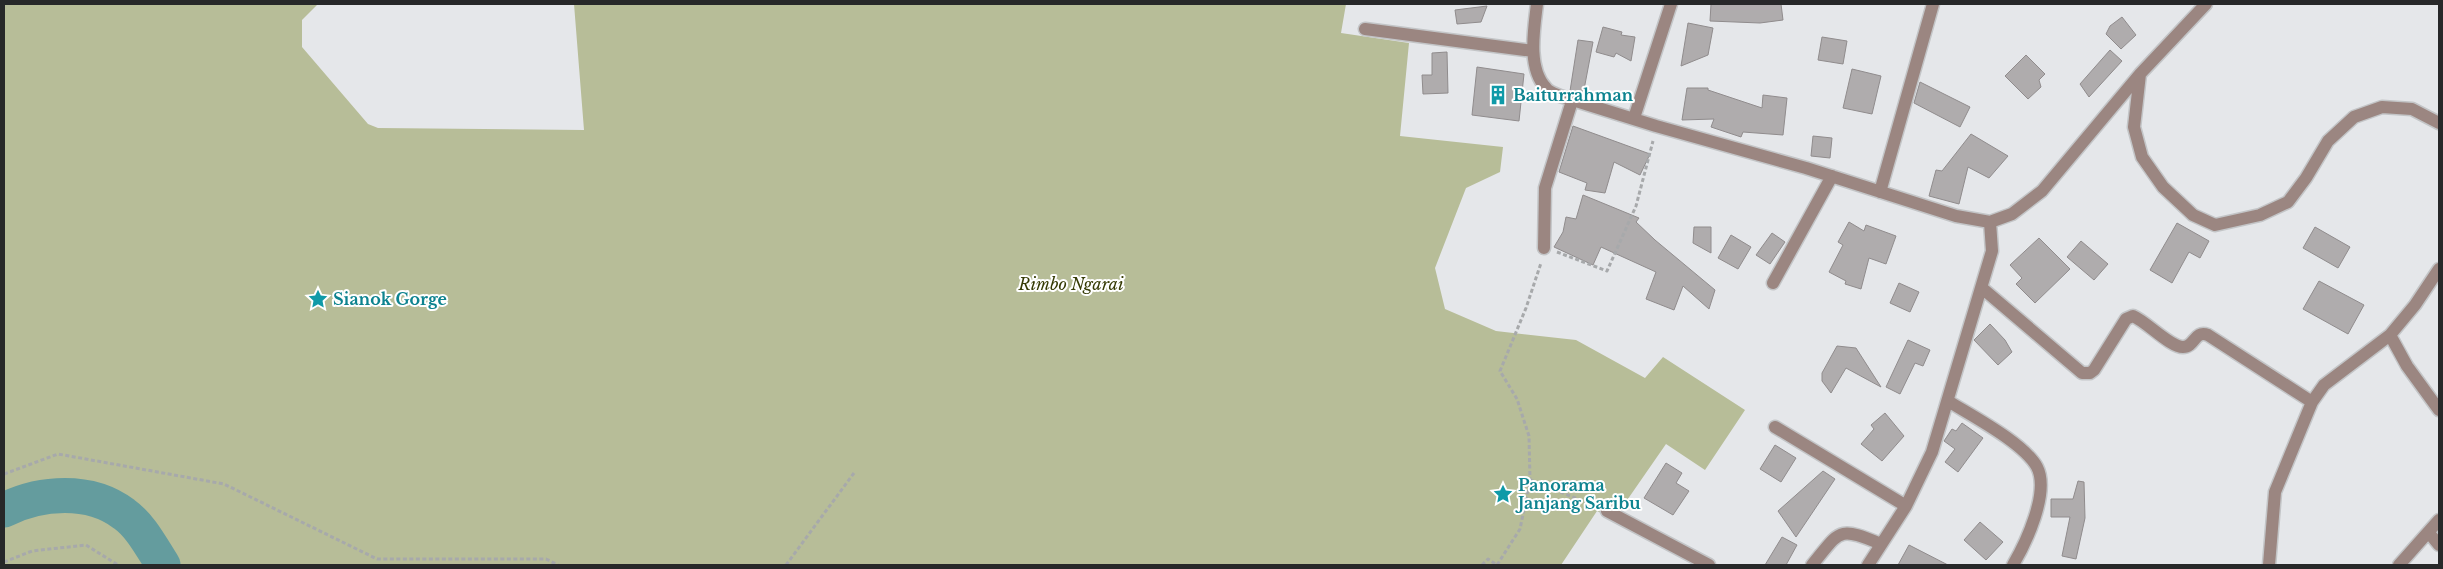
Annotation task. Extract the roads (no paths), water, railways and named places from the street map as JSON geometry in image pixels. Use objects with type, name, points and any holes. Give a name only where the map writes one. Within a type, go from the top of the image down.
[{"type":"street","points":[[1536,4],[1532,51],[1537,71],[1546,88],[1572,101],[1832,176],[1956,216],[1990,222],[2012,214],[2042,191],[2140,74],[2206,4]]},
{"type":"street","points":[[1634,118],[1670,4]]},
{"type":"street","points":[[1880,192],[1933,4]]},
{"type":"street","points":[[1365,28],[1532,51]]},
{"type":"street","points":[[2140,74],[2134,127],[2142,157],[2163,187],[2193,215],[2215,225],[2260,215],[2288,202],[2306,178],[2328,141],[2354,117],[2382,107],[2412,109],[2439,123]]},
{"type":"street","points":[[1544,248],[1545,188],[1572,101]]},
{"type":"street","points":[[1773,283],[1832,176]]},
{"type":"street","points":[[1868,565],[1906,506],[1932,452],[1992,251],[1990,222]]},
{"type":"street","points":[[2269,565],[2275,492],[2312,402],[2324,385],[2390,336],[2415,305],[2439,269]]},
{"type":"street","points":[[1982,288],[2082,373],[2090,374],[2094,370],[2126,319],[2133,316],[2174,345],[2182,347],[2189,345],[2196,336],[2202,333],[2208,335],[2312,402]]},
{"type":"street","points":[[2390,336],[2407,366],[2439,410]]},
{"type":"street","points":[[1948,401],[1987,425],[2028,455],[2038,468],[2042,484],[2036,510],[2026,544],[2013,565]]},
{"type":"street","points":[[1775,427],[1906,506]]},
{"type":"street","points":[[1608,511],[1709,565]]},
{"type":"street","points":[[2399,565],[2429,534],[2439,520]]},
{"type":"street","points":[[1812,565],[1836,537],[1843,532],[1852,532],[1881,544]]},
{"type":"street","points":[[2429,534],[2439,544]]},
{"type":"waterway","points":[[4,510],[33,499],[49,496],[81,497],[96,500],[111,506],[130,519],[146,538],[163,565]]},
{"type":"place","name":"Baiturrahman","points":[[1498,95]]},
{"type":"place","name":"Sianok Gorge","points":[[318,299]]},
{"type":"place","name":"Panorama Janjang Saribu","points":[[1503,494]]},
{"type":"park label","name":"Rimbo Ngarai","points":[[1071,284]]}]
